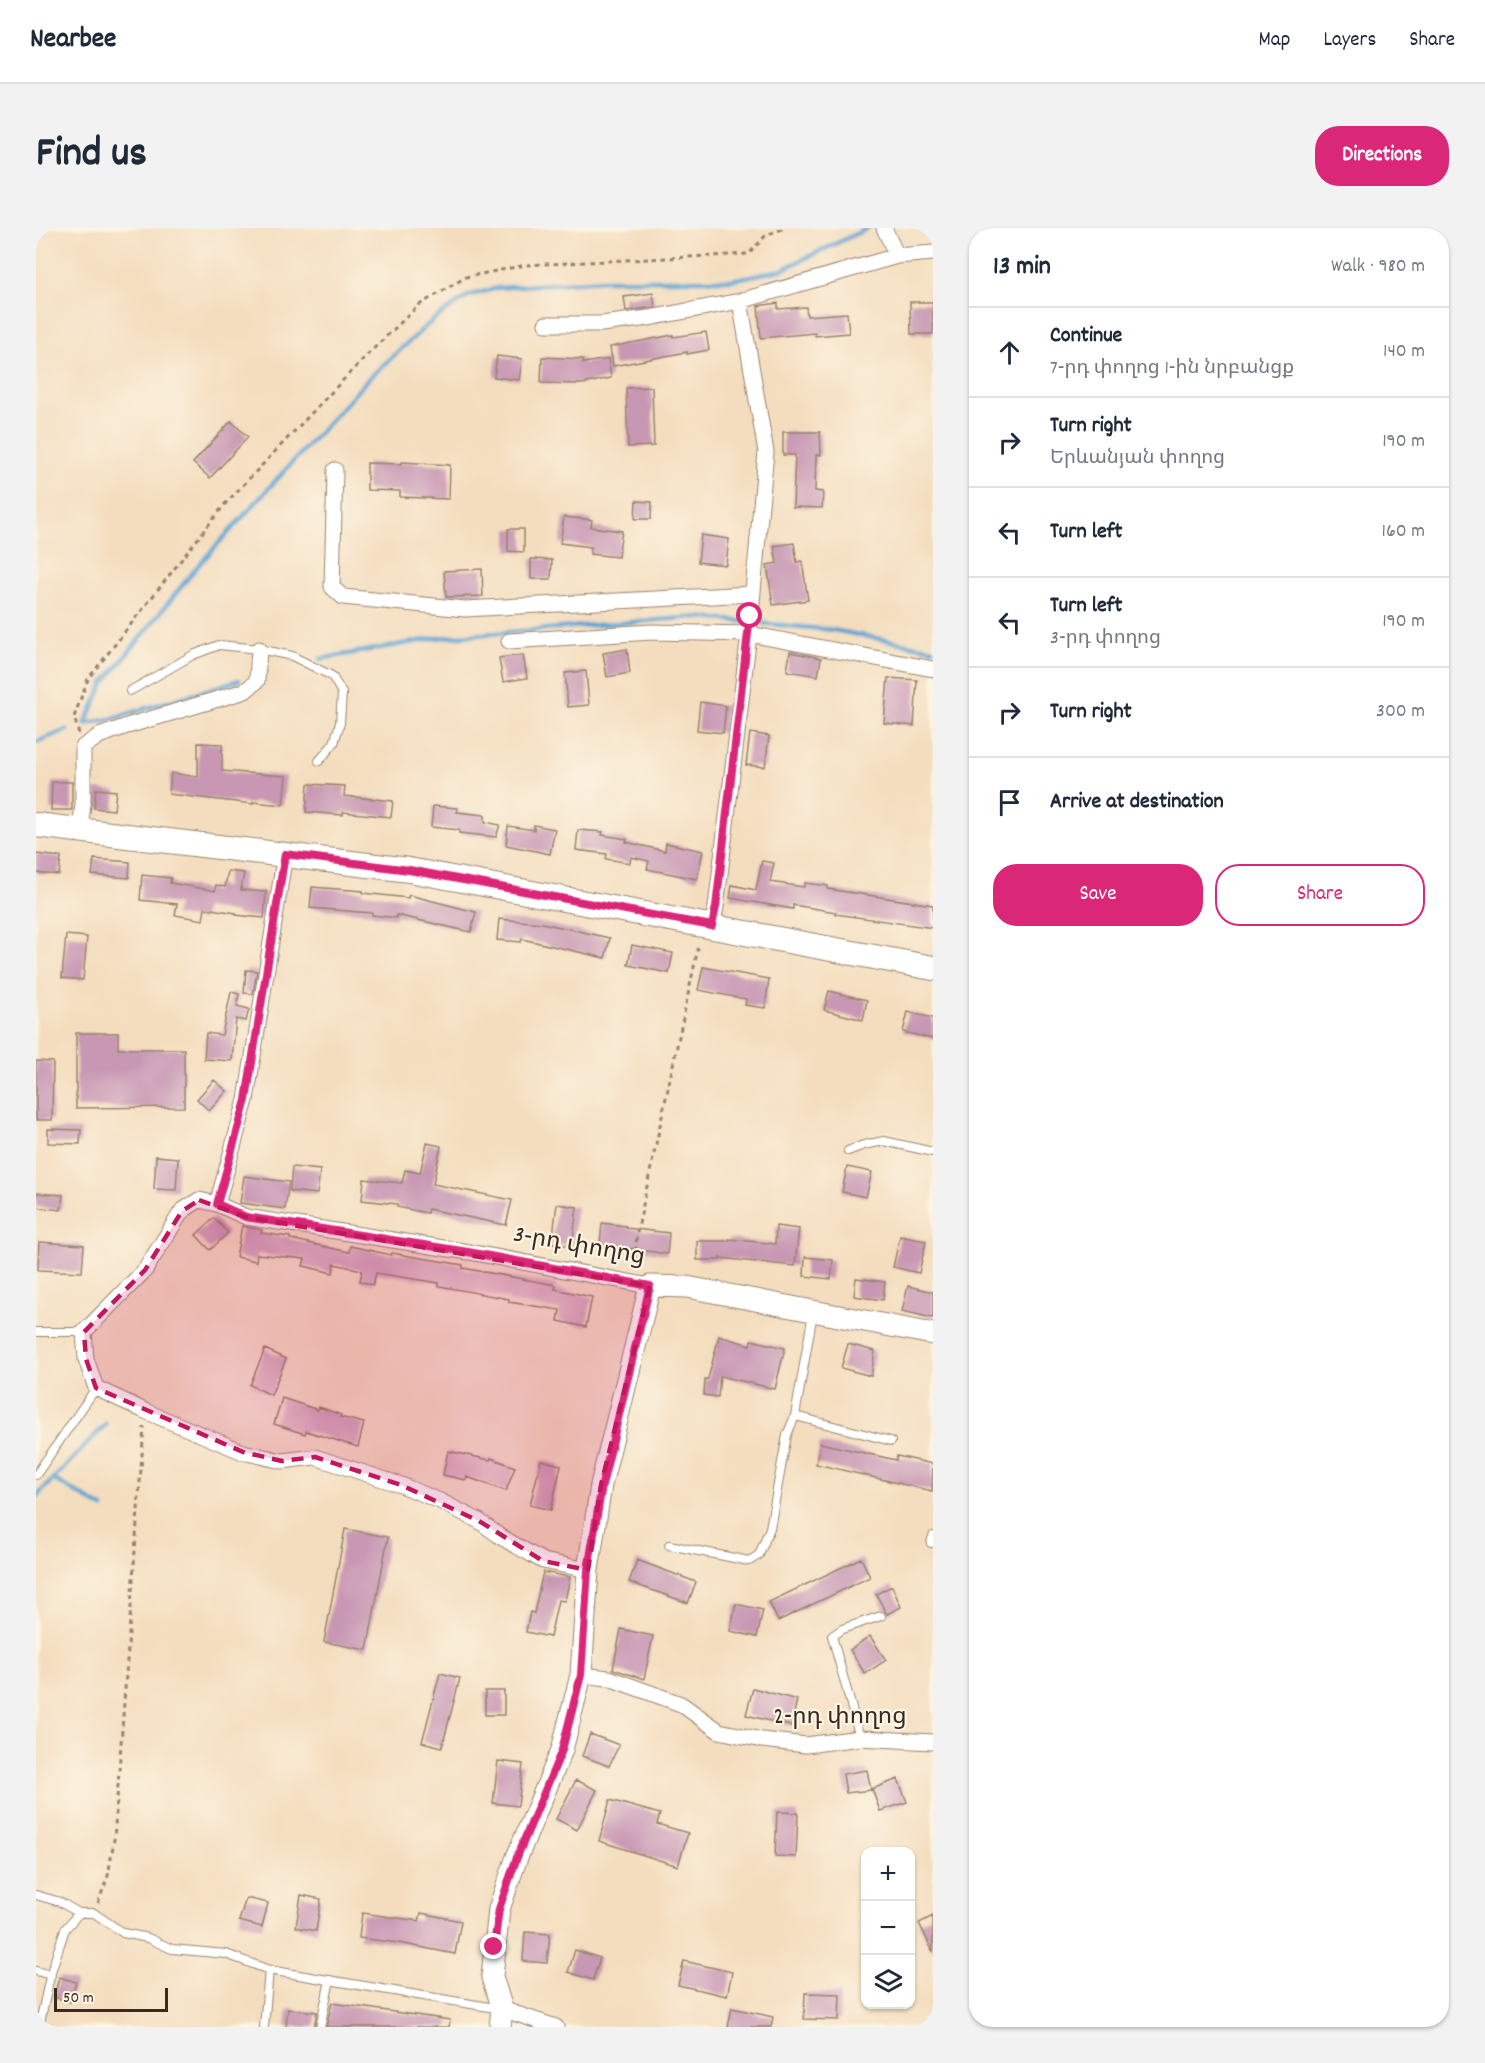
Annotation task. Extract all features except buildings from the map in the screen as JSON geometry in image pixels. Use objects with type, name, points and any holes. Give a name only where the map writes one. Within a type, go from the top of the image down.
[{"type":"main road","points":[[36,825],[409,870],[933,968]]},
{"type":"street","points":[[886,231],[897,256]]},
{"type":"street","points":[[546,324],[613,323],[649,318],[740,301],[897,256],[933,253]]},
{"type":"street","points":[[712,926],[749,626],[766,453],[740,301]]},
{"type":"street","points":[[335,470],[332,587],[343,597],[465,609],[751,594]]},
{"type":"street","points":[[509,641],[749,626],[933,669]]},
{"type":"street","points":[[80,831],[83,804],[83,747],[99,736],[127,726],[245,691],[257,681],[259,649]]},
{"type":"street","points":[[285,854],[246,1100],[217,1204],[199,1200],[182,1211],[145,1270],[84,1332],[86,1359],[96,1388],[243,1452],[282,1461],[315,1457],[401,1485],[440,1501],[479,1521],[501,1537],[543,1561],[588,1570]]},
{"type":"street","name":"3-րդ փողոց","points":[[217,1204],[246,1217],[468,1252],[641,1285],[687,1287],[933,1334]]},
{"type":"street","points":[[556,2027],[501,2018],[492,1977],[499,1909],[517,1857],[562,1750],[581,1675],[588,1570],[641,1285]]},
{"type":"street","name":"2-րդ փողոց","points":[[581,1675],[609,1678],[681,1704],[719,1731],[762,1740],[806,1744],[860,1738],[933,1742]]},
{"type":"lane","points":[[130,691],[193,654],[219,645],[259,649],[292,656],[332,676],[342,693],[340,723],[334,743],[320,761]]},
{"type":"lane","points":[[848,1151],[884,1141],[933,1152]]},
{"type":"lane","points":[[669,1545],[749,1561],[759,1555],[770,1528],[788,1435],[795,1416],[813,1311]]},
{"type":"lane","points":[[36,1332],[84,1332]]},
{"type":"lane","points":[[36,1475],[96,1388]]},
{"type":"lane","points":[[795,1416],[891,1441]]},
{"type":"lane","points":[[860,1738],[832,1636],[842,1629],[881,1617]]},
{"type":"lane","points":[[36,1895],[60,1902],[79,1913],[94,1913],[123,1933],[148,1938],[172,1949],[226,1954],[269,1970],[330,1980],[501,2018]]},
{"type":"lane","points":[[39,2027],[65,1929],[79,1913]]},
{"type":"lane","points":[[264,2027],[269,1970]]},
{"type":"lane","points":[[36,1971],[51,1975]]},
{"type":"lane","points":[[320,2027],[330,1980]]},
{"type":"path","points":[[83,747],[74,717],[88,679],[109,651],[225,504],[366,356],[419,305],[466,277],[526,265],[749,254],[766,235],[785,228]]},
{"type":"path","points":[[641,1285],[637,1233],[698,948]]},
{"type":"path","points":[[94,1913],[108,1876],[114,1840],[145,1411]]},
{"type":"highlighted area","points":[[199,1200],[246,1217],[650,1286],[601,1485],[588,1570],[543,1561],[479,1521],[401,1485],[315,1457],[282,1461],[243,1452],[96,1388],[86,1359],[84,1332],[145,1270],[182,1211]]},
{"type":"waterway","points":[[85,724],[104,683],[197,567],[369,378],[433,320],[468,296],[497,288],[604,280],[731,280],[781,270],[868,228]]},
{"type":"waterway","points":[[320,659],[436,638],[695,617],[833,630],[933,649]]},
{"type":"waterway","points":[[85,724],[111,719],[239,680]]},
{"type":"waterway","points":[[36,742],[67,730]]},
{"type":"waterway","points":[[36,1497],[106,1424]]},
{"type":"waterway","points":[[53,1479],[103,1508]]},
{"type":"route","points":[[494,1947],[499,1909],[517,1857],[562,1750],[581,1675],[588,1570],[602,1485],[650,1286],[468,1252],[246,1217],[217,1204],[246,1100],[285,854],[409,870],[712,926],[750,616]]}]
